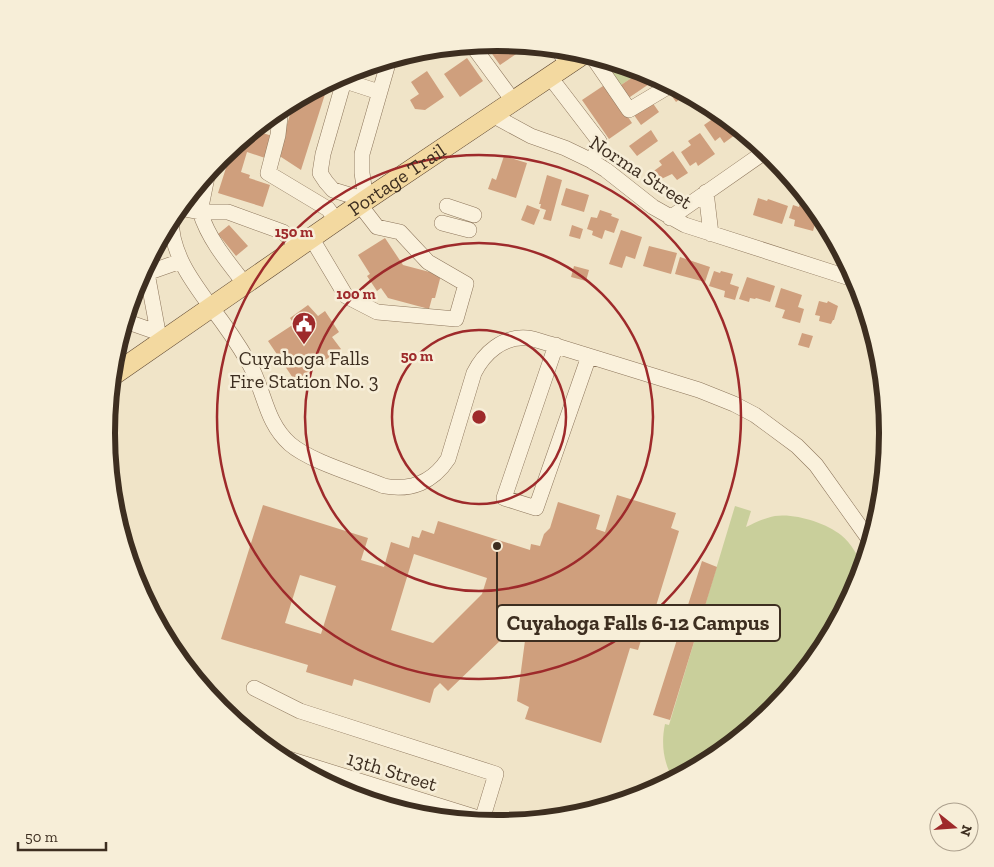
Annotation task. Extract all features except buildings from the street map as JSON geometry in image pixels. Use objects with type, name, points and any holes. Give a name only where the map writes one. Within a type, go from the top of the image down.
[{"type":"main road","name":"Portage Trail","points":[[120,369],[163,334],[212,307],[363,202],[494,116],[575,60]]},
{"type":"street","points":[[477,52],[514,102]]},
{"type":"street","points":[[563,58],[568,65]]},
{"type":"street","points":[[598,65],[629,110],[662,89]]},
{"type":"street","points":[[188,210],[200,212],[228,212],[283,232],[306,243],[346,296],[377,312],[456,319],[466,284],[428,262],[400,232],[377,227],[363,202],[362,154],[386,68]]},
{"type":"street","points":[[550,78],[599,141],[593,162]]},
{"type":"street","points":[[347,82],[379,92]]},
{"type":"street","points":[[339,86],[320,173],[334,190],[363,202]]},
{"type":"street","name":"Norma Street","points":[[494,116],[531,136],[565,148],[593,162],[606,170],[652,207],[670,218],[711,234],[846,277]]},
{"type":"street","points":[[280,119],[278,136],[268,173],[328,209],[338,221]]},
{"type":"street","points":[[670,218],[759,156]]},
{"type":"street","points":[[205,187],[200,212],[205,228],[222,256],[245,284]]},
{"type":"street","points":[[706,192],[711,234]]},
{"type":"street","points":[[447,206],[474,215]]},
{"type":"street","points":[[442,223],[469,230]]},
{"type":"street","points":[[172,233],[181,261],[194,285],[212,307],[251,366],[276,430],[308,456],[384,486],[396,488],[407,488],[433,476],[445,464],[452,448],[474,373],[479,363],[486,354],[497,346],[511,339],[527,338],[556,345],[699,390],[734,404],[755,416],[797,446],[816,465],[865,534]]},
{"type":"street","points":[[152,269],[181,261]]},
{"type":"street","points":[[148,278],[163,334]]},
{"type":"street","points":[[132,322],[163,334]]},
{"type":"street","points":[[556,345],[504,498],[536,508],[589,356]]},
{"type":"street","points":[[254,688],[300,711],[496,774],[483,815]]},
{"type":"street","name":"13th Street","points":[[337,780],[457,813]]},
{"type":"green space","points":[[603,66],[633,77],[618,87]]},
{"type":"green space","points":[[735,506],[751,511],[746,527],[767,518],[783,515],[810,520],[841,535],[858,558],[850,580],[840,603],[815,646],[784,686],[730,737],[688,765],[670,774],[665,760],[663,738],[665,724],[669,725]]},
{"type":"place","name":"Cuyahoga Falls Fire Station No. 3","points":[[304,345]]},
{"type":"place","name":"Cuyahoga Falls 6-12 Campus","points":[[497,546]]}]
